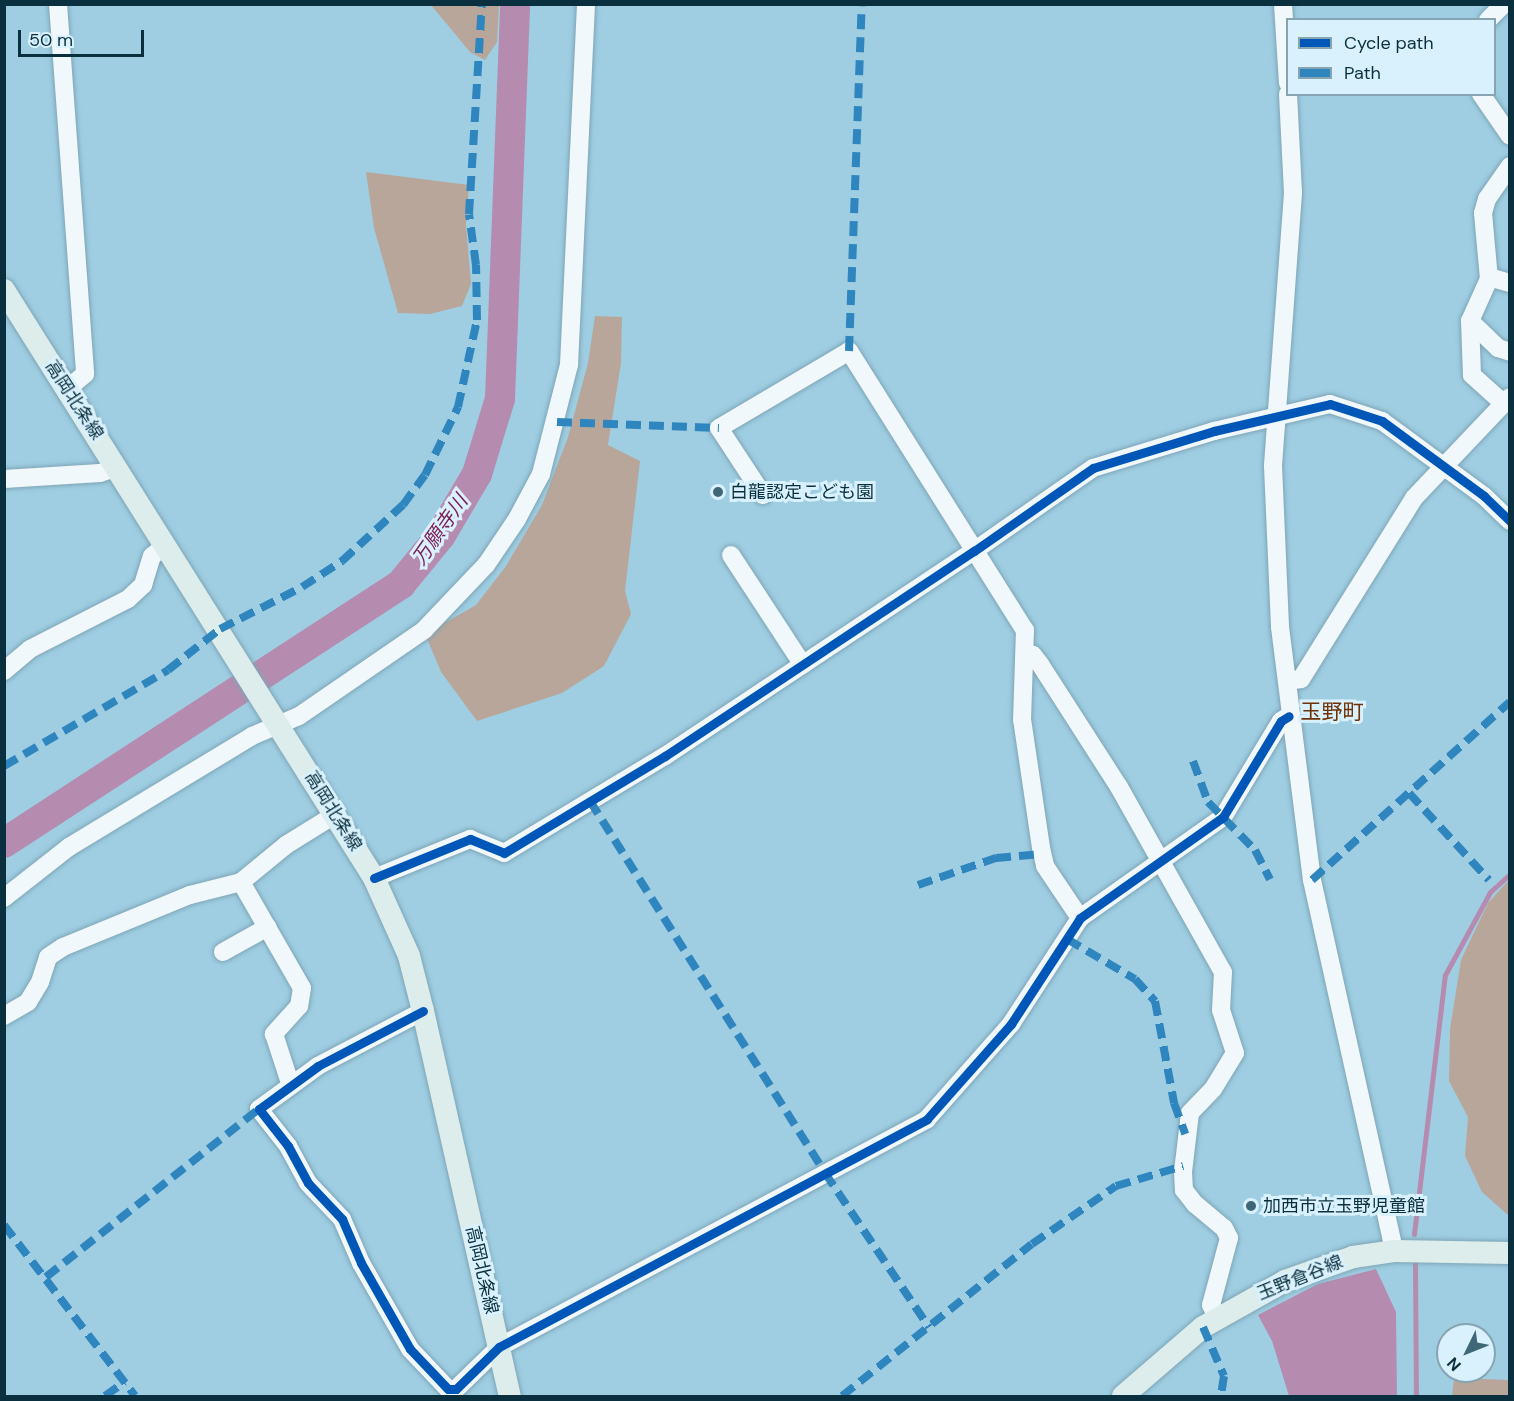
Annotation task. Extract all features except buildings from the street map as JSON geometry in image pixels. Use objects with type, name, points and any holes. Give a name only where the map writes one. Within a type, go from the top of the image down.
[{"type":"main road","name":"高岡北条線","points":[[4,290],[220,629],[374,878],[408,957],[423,1011],[510,1396]]},
{"type":"main road","name":"玉野倉谷線","points":[[1123,1396],[1217,1317],[1285,1281],[1353,1257],[1394,1251],[1509,1253]]},
{"type":"street","points":[[58,4],[85,374],[67,389]]},
{"type":"street","points":[[4,898],[69,847],[391,654],[448,607],[486,565],[526,504],[541,474],[569,365],[586,4]]},
{"type":"street","points":[[1283,4],[1286,63]]},
{"type":"street","points":[[1490,18],[1504,4]]},
{"type":"street","points":[[1288,96],[1293,193],[1276,418],[1274,543],[1287,681],[1288,716],[1326,956],[1394,1251]]},
{"type":"street","points":[[1482,96],[1509,136]]},
{"type":"street","points":[[1287,681],[1301,679],[1405,510],[1506,400],[1472,375],[1470,321],[1489,277],[1483,213],[1487,199],[1509,166]]},
{"type":"street","points":[[1489,277],[1509,283]]},
{"type":"street","points":[[1470,321],[1498,348],[1509,352]]},
{"type":"street","points":[[763,495],[719,428],[849,351],[1026,630],[1022,719],[1041,848],[1045,866],[1080,918]]},
{"type":"street","points":[[374,878],[470,839],[504,854],[665,756],[974,551],[1094,468],[1214,431],[1330,404],[1354,409],[1382,421],[1446,467],[1509,521]]},
{"type":"street","points":[[4,479],[100,473],[117,467]]},
{"type":"street","points":[[4,670],[30,649],[128,599],[143,585],[152,556],[166,545]]},
{"type":"street","points":[[731,555],[803,665]]},
{"type":"street","points":[[1026,653],[1033,655],[1070,707],[1223,972],[1221,1010],[1235,1053],[1213,1089],[1194,1105],[1185,1134],[1184,1190],[1195,1204],[1224,1228],[1229,1238],[1211,1305],[1217,1317]]},
{"type":"street","points":[[423,1011],[290,1083],[259,1109],[288,1146],[308,1183],[342,1219],[361,1263],[410,1349],[448,1389],[460,1393],[500,1347],[927,1119],[1011,1024],[1080,918],[1162,863],[1223,817],[1281,721],[1288,716]]},
{"type":"street","points":[[4,1016],[28,1002],[40,982],[48,957],[63,946],[190,895],[242,882],[286,845],[336,814]]},
{"type":"street","points":[[242,882],[302,988],[299,1006],[274,1034],[290,1083]]},
{"type":"street","points":[[223,952],[268,927]]},
{"type":"shaded area","points":[[431,5],[499,5],[497,42],[485,60],[470,52]]},
{"type":"shaded area","points":[[366,172],[469,185],[466,225],[471,284],[462,306],[430,314],[398,313],[374,228]]},
{"type":"shaded area","points":[[595,316],[622,317],[621,363],[608,445],[640,461],[625,591],[631,614],[604,666],[562,693],[477,721],[441,672],[425,634],[476,605],[506,566],[542,505],[568,437],[588,363]]},
{"type":"shaded area","points":[[1509,880],[1509,1216],[1482,1192],[1465,1156],[1468,1117],[1449,1081],[1450,1029],[1461,960],[1488,903]]},
{"type":"shaded area","points":[[1376,1269],[1396,1312],[1397,1396],[1289,1396],[1272,1341],[1258,1315],[1318,1284]]},
{"type":"shaded area","points":[[1496,1380],[1509,1380],[1509,1396],[1452,1396],[1453,1383],[1496,1383]]},
{"type":"waterway","name":"万願寺川","points":[[4,843],[401,584],[441,535],[477,474],[500,399],[515,4]]},
{"type":"waterway","points":[[1414,1234],[1445,975],[1490,892],[1510,874]]},
{"type":"waterway","points":[[1415,1262],[1416,1396]]},
{"type":"marked path","points":[[4,766],[168,670],[220,629],[302,587],[342,561],[403,505],[425,475],[458,407],[477,320],[476,265],[469,214],[482,4]]},
{"type":"marked path","points":[[849,351],[862,4]]},
{"type":"marked path","points":[[557,422],[719,428]]},
{"type":"marked path","points":[[1312,880],[1510,702]]},
{"type":"marked path","points":[[1193,761],[1208,802],[1255,850],[1270,879]]},
{"type":"marked path","points":[[1409,793],[1489,880]]},
{"type":"marked path","points":[[590,801],[825,1173],[929,1327]]},
{"type":"marked path","points":[[918,885],[996,858],[1042,854]]},
{"type":"marked path","points":[[1067,939],[1135,979],[1155,1001],[1174,1103],[1185,1134]]},
{"type":"marked path","points":[[46,1277],[259,1109]]},
{"type":"marked path","points":[[842,1396],[1032,1244],[1116,1186],[1183,1166]]},
{"type":"marked path","points":[[4,1225],[135,1396]]},
{"type":"marked path","points":[[1203,1327],[1224,1376],[1221,1396]]},
{"type":"marked path","points":[[105,1396],[124,1382]]},
{"type":"cycle path","points":[[374,878],[470,839],[504,853],[665,756],[974,551],[1093,468],[1214,431],[1330,404],[1382,421],[1484,496],[1510,521]]},
{"type":"cycle path","points":[[423,1011],[318,1066],[259,1109],[288,1146],[308,1183],[342,1219],[361,1263],[410,1349],[448,1389],[456,1389],[499,1347],[927,1119],[1011,1024],[1080,918],[1223,817],[1281,721],[1289,716]]},
{"type":"place","name":"白龍認定こども園","points":[[718,492]]},
{"type":"place","name":"加西市立玉野児童館","points":[[1251,1206]]},
{"type":"district","name":"玉野町","points":[[1332,712]]}]
